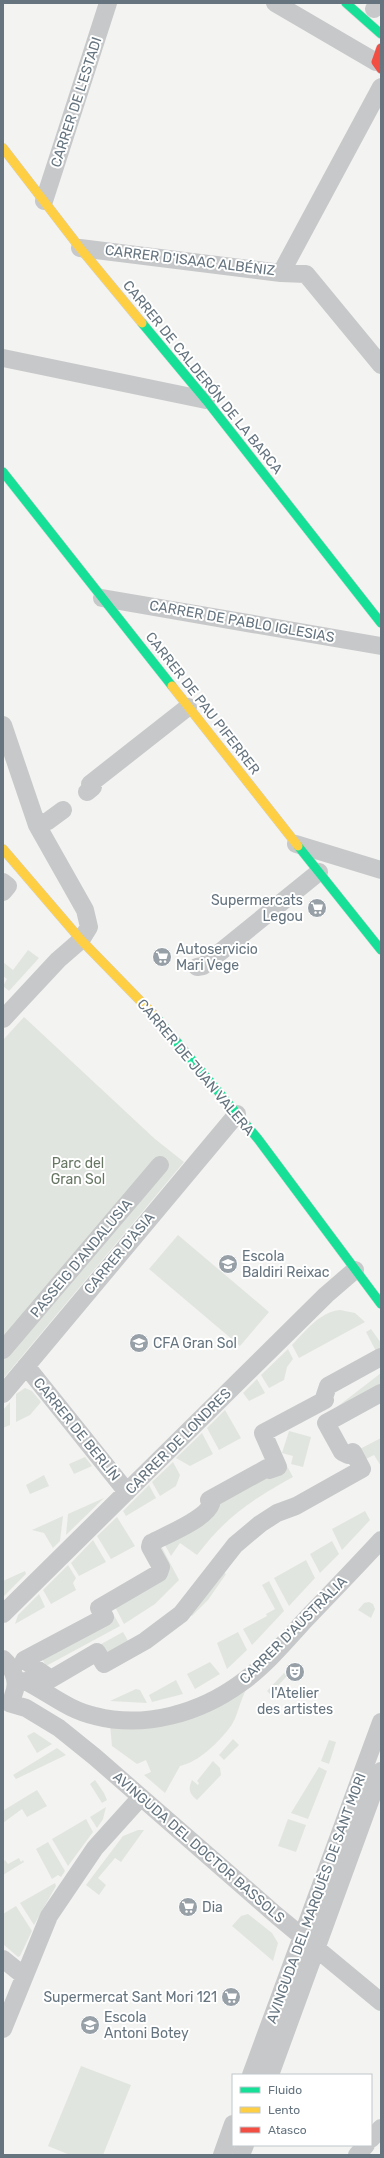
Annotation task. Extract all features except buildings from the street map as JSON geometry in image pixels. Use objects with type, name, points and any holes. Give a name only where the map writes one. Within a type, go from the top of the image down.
[{"type":"street","name":"CARRER DE L'ESTADI","points":[[44,201],[108,3]]},
{"type":"street","points":[[275,3],[379,60]]},
{"type":"street","points":[[346,3],[381,34]]},
{"type":"street","name":"CARRER D'ISAAC ALBÉNIZ","points":[[80,248],[281,273],[381,87]]},
{"type":"street","name":"CARRER DE CALDERÓN DE LA BARCA","points":[[3,148],[80,248],[206,400],[381,623]]},
{"type":"street","points":[[281,273],[306,274],[381,365]]},
{"type":"street","points":[[3,358],[206,400]]},
{"type":"street","name":"CARRER DE PAU PIFERRER","points":[[3,472],[381,950]]},
{"type":"street","name":"CARRER DE PABLO IGLESIAS","points":[[102,598],[381,646]]},
{"type":"street","points":[[90,787],[188,707]]},
{"type":"street","points":[[3,725],[37,826],[85,910],[89,927],[81,940],[58,960],[3,1019]]},
{"type":"street","points":[[37,826],[48,822],[63,810]]},
{"type":"street","points":[[296,844],[381,870]]},
{"type":"street","name":"CARRER DE JUAN VALERA","points":[[3,849],[81,940],[148,1008],[258,1139],[381,1304]]},
{"type":"street","points":[[200,966],[319,872]]},
{"type":"street","points":[[3,882],[8,886],[3,892]]},
{"type":"street","name":"CARRER D'ÀSIA","points":[[3,1394],[237,1114]]},
{"type":"street","name":"PASSEIG D'ANDALUSIA","points":[[3,1350],[160,1165]]},
{"type":"street","name":"CARRER DE LONDRES","points":[[3,1614],[320,1301],[355,1270]]},
{"type":"street","points":[[381,1356],[328,1386],[324,1398],[325,1400],[263,1433],[278,1466],[269,1470],[267,1468],[209,1500],[211,1504],[209,1509],[201,1516],[151,1543],[150,1547],[161,1567],[159,1573],[99,1608],[105,1618],[24,1660],[51,1679],[97,1652],[104,1664],[160,1630],[181,1614],[235,1545],[247,1534],[277,1513],[296,1506],[362,1469],[353,1452],[348,1455],[342,1452],[326,1423],[381,1394]]},
{"type":"street","name":"CARRER DE BERLÍN","points":[[26,1366],[127,1492]]},
{"type":"street","name":"CARRER D'AUSTRÀLIA","points":[[16,1684],[25,1681],[74,1709],[95,1716],[115,1720],[159,1719],[184,1713],[211,1701],[241,1683],[281,1646],[381,1540]]},
{"type":"street","points":[[3,1659],[12,1670],[16,1684],[14,1694],[6,1706]]},
{"type":"street","name":"AVINGUDA DEL DOCTOR BASSOLS","points":[[6,1706],[26,1708],[59,1728],[301,1936],[381,2002]]},
{"type":"street","name":"AVINGUDA DEL MARQUÈS DE SANT MORI","points":[[251,2074],[381,1722]]},
{"type":"street","name":"AVINGUDA DEL MARQUÈS DE SANT MORI","points":[[270,2074],[381,1771]]},
{"type":"street","points":[[3,2029],[49,1916],[95,1848],[141,1797]]},
{"type":"street","points":[[3,1959],[24,1976]]},
{"type":"street","points":[[222,2155],[232,2127]]},
{"type":"street","points":[[372,2138],[381,2128]]},
{"type":"street","points":[[357,2155],[365,2146]]},
{"type":"green space","points":[[28,950],[39,958],[9,991],[3,986],[7,979],[3,976],[3,962],[13,970]]},
{"type":"green space","name":"Parc del Gran Sol","points":[[24,1017],[155,1139],[184,1162],[3,1379],[3,1040]]},
{"type":"green space","points":[[178,1235],[269,1312],[240,1346],[149,1269]]},
{"type":"green space","points":[[340,1310],[355,1313],[365,1322],[299,1358],[292,1345],[313,1323],[325,1314]]},
{"type":"green space","points":[[371,1329],[381,1343],[381,1351],[377,1353],[366,1332]]},
{"type":"green space","points":[[288,1349],[293,1359],[287,1367],[284,1380],[269,1388],[261,1375]]},
{"type":"green space","points":[[381,1373],[381,1393],[333,1410]]},
{"type":"green space","points":[[257,1379],[265,1393],[249,1401],[243,1393]]},
{"type":"green space","points":[[25,1388],[32,1391],[41,1402],[30,1415],[16,1422],[16,1394]]},
{"type":"green space","points":[[10,1402],[10,1425],[3,1428],[3,1410]]},
{"type":"green space","points":[[225,1410],[241,1438],[219,1450],[207,1428]]},
{"type":"green space","points":[[289,1431],[311,1437],[303,1467],[291,1464],[293,1456],[282,1453]]},
{"type":"green space","points":[[202,1433],[213,1454],[190,1466],[176,1458]]},
{"type":"green space","points":[[381,1438],[381,1466],[374,1455],[364,1460],[358,1450]]},
{"type":"green space","points":[[272,1439],[293,1477],[240,1510],[208,1541],[197,1555],[180,1543],[171,1556],[161,1538],[267,1468]]},
{"type":"green space","points":[[85,1457],[92,1466],[74,1474],[69,1464]]},
{"type":"green space","points":[[173,1462],[180,1475],[176,1486],[160,1496],[152,1482]]},
{"type":"green space","points":[[44,1475],[49,1486],[30,1494],[26,1485]]},
{"type":"green space","points":[[149,1485],[156,1498],[126,1516],[123,1511]]},
{"type":"green space","points":[[104,1498],[66,1535],[68,1514]]},
{"type":"green space","points":[[365,1511],[370,1520],[342,1550],[332,1529]]},
{"type":"green space","points":[[63,1516],[60,1541],[53,1548],[44,1533],[32,1530]]},
{"type":"green space","points":[[117,1517],[135,1546],[111,1559],[97,1536]]},
{"type":"green space","points":[[93,1540],[106,1562],[79,1576],[71,1563]]},
{"type":"green space","points":[[158,1540],[179,1580],[155,1604],[124,1624],[112,1601],[148,1581]]},
{"type":"green space","points":[[332,1541],[339,1554],[320,1573],[310,1554]]},
{"type":"green space","points":[[306,1560],[315,1578],[289,1606],[274,1578]]},
{"type":"green space","points":[[68,1565],[76,1578],[73,1583],[76,1590],[51,1604],[43,1590]]},
{"type":"green space","points":[[219,1569],[226,1574],[208,1600],[192,1616],[185,1609]]},
{"type":"green space","points":[[25,1571],[26,1574],[3,1597],[3,1581]]},
{"type":"green space","points":[[269,1581],[284,1611],[252,1645],[243,1629],[267,1616],[266,1614],[275,1609],[262,1585]]},
{"type":"green space","points":[[39,1594],[45,1607],[15,1624],[18,1615]]},
{"type":"green space","points":[[369,1602],[373,1604],[375,1609],[371,1618],[358,1610],[364,1603]]},
{"type":"green space","points":[[107,1603],[120,1626],[46,1666],[39,1653]]},
{"type":"green space","points":[[123,1632],[132,1648],[104,1664],[97,1652],[45,1675]]},
{"type":"green space","points":[[238,1632],[247,1650],[227,1669],[217,1643]]},
{"type":"green space","points":[[210,1662],[220,1674],[195,1689],[187,1674]]},
{"type":"green space","points":[[284,1673],[287,1676],[270,1694],[267,1691]]},
{"type":"green space","points":[[176,1680],[183,1694],[152,1702],[149,1695]]},
{"type":"green space","points":[[247,1688],[231,1726],[221,1738],[201,1756],[187,1764],[180,1766],[165,1793],[144,1775],[151,1772],[146,1760],[137,1764],[112,1746],[110,1724]]},
{"type":"green space","points":[[136,1689],[140,1690],[147,1703],[110,1701]]},
{"type":"green space","points":[[34,1732],[52,1744],[37,1753],[27,1736]]},
{"type":"green space","points":[[233,1739],[239,1745],[224,1760],[219,1755]]},
{"type":"green space","points":[[329,1740],[336,1742],[329,1764],[321,1761]]},
{"type":"green space","points":[[57,1748],[66,1755],[16,1779],[13,1775]]},
{"type":"green space","points":[[213,1761],[220,1768],[221,1775],[197,1800],[190,1791],[192,1780],[198,1785],[199,1783],[197,1781]]},
{"type":"green space","points":[[319,1767],[327,1771],[308,1819],[291,1813]]},
{"type":"green space","points":[[95,1780],[107,1800],[102,1803],[90,1784]]},
{"type":"green space","points":[[37,1790],[47,1806],[27,1817],[22,1809],[3,1823],[4,1810]]},
{"type":"green space","points":[[106,1807],[103,1819],[97,1828],[90,1817]]},
{"type":"green space","points":[[86,1819],[93,1832],[68,1866],[52,1839]]},
{"type":"green space","points":[[288,1819],[306,1825],[296,1852],[278,1846]]},
{"type":"green space","points":[[138,1830],[144,1830],[121,1862],[115,1858],[98,1878],[106,1885],[99,1895],[86,1885],[123,1836]]},
{"type":"green space","points":[[48,1842],[65,1871],[61,1877],[58,1875],[52,1879],[36,1849]]},
{"type":"green space","points":[[19,1858],[21,1862],[23,1860],[24,1862],[3,1875],[3,1862],[5,1860],[8,1864]]},
{"type":"green space","points":[[55,1883],[56,1886],[34,1925],[20,1903]]},
{"type":"green space","points":[[16,1906],[32,1931],[20,1956],[18,1957],[3,1944],[3,1914]]},
{"type":"green space","points":[[248,1914],[272,1933],[278,1943],[273,1961],[232,1926],[241,1916]]},
{"type":"green space","points":[[81,2066],[131,2085],[103,2155],[70,2155],[48,2146]]},
{"type":"traffic: fast","points":[[346,3],[381,34]]},
{"type":"traffic: fast","points":[[142,323],[206,400],[381,623]]},
{"type":"traffic: fast","points":[[3,472],[172,686]]},
{"type":"traffic: fast","points":[[298,846],[381,950]]},
{"type":"traffic: fast","points":[[156,1017],[258,1139],[381,1304]]},
{"type":"traffic: slow","points":[[3,148],[80,248],[142,323]]},
{"type":"traffic: slow","points":[[172,686],[298,846]]},
{"type":"traffic: slow","points":[[3,849],[81,940],[156,1017]]},
{"type":"traffic: jam","points":[[381,48],[376,62],[381,69]]},
{"type":"place","name":"Supermercats Legou","points":[[317,908]]},
{"type":"place","name":"Autoservicio Mari Vege","points":[[162,957]]},
{"type":"place","name":"Escola Baldiri Reixac","points":[[228,1264]]},
{"type":"place","name":"CFA Gran Sol","points":[[139,1343]]},
{"type":"place","name":"l'Atelier des artistes","points":[[295,1672]]},
{"type":"place","name":"Dia","points":[[188,1907]]},
{"type":"place","name":"Supermercat Sant Mori 121","points":[[231,1997]]},
{"type":"place","name":"Escola Antoni Botey","points":[[90,2025]]}]
